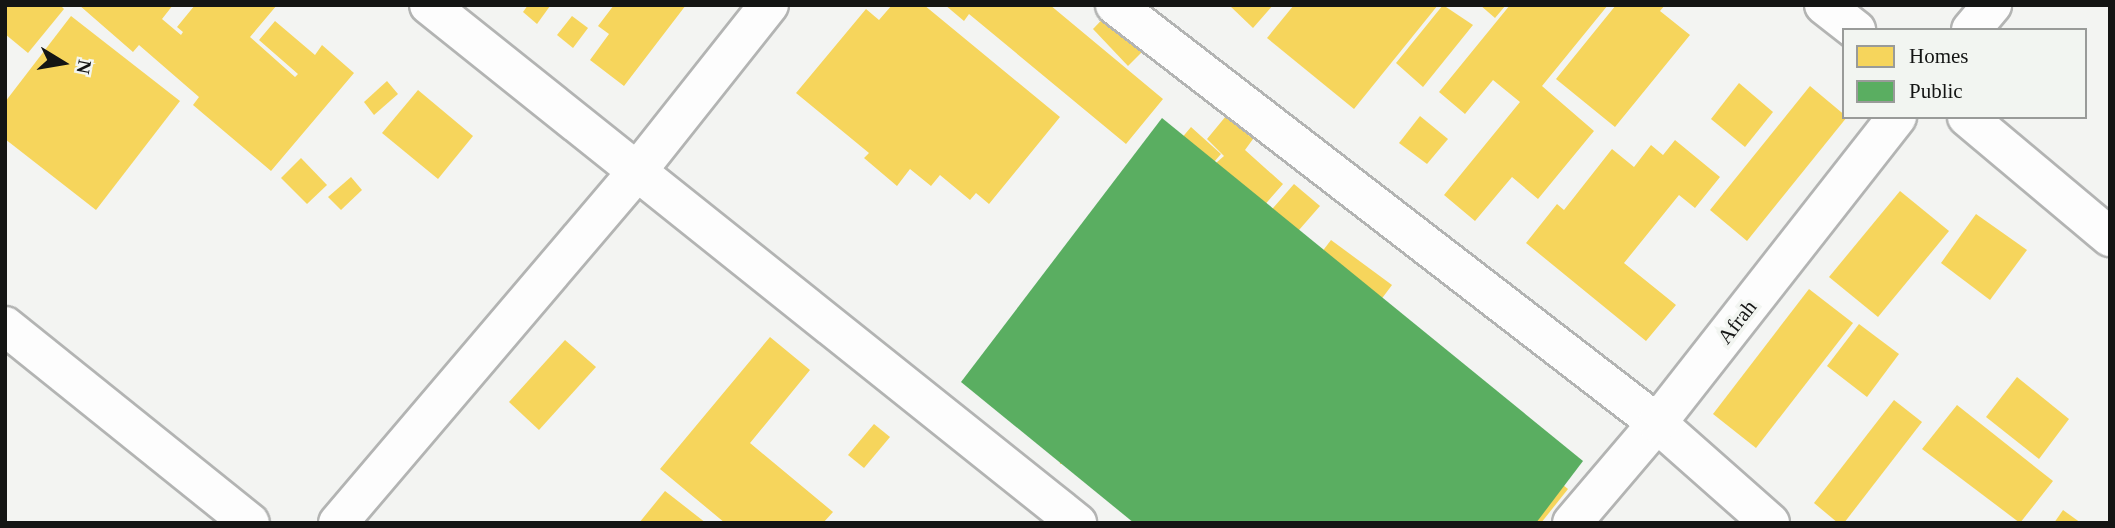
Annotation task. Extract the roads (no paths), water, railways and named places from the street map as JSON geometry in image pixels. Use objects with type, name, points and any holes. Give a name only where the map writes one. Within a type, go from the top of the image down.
[{"type":"street","points":[[429,5],[1077,523]]},
{"type":"street","points":[[338,523],[638,170],[769,5]]},
{"type":"street","points":[[1115,5],[1657,423],[1770,523]]},
{"type":"street","points":[[1824,5],[1853,28]]},
{"type":"street","points":[[1973,28],[1992,5]]},
{"type":"street","name":"Afrah","points":[[1572,523],[1657,423],[1895,119]]},
{"type":"street","points":[[1969,119],[2110,237]]},
{"type":"street","points":[[5,326],[250,523]]}]
